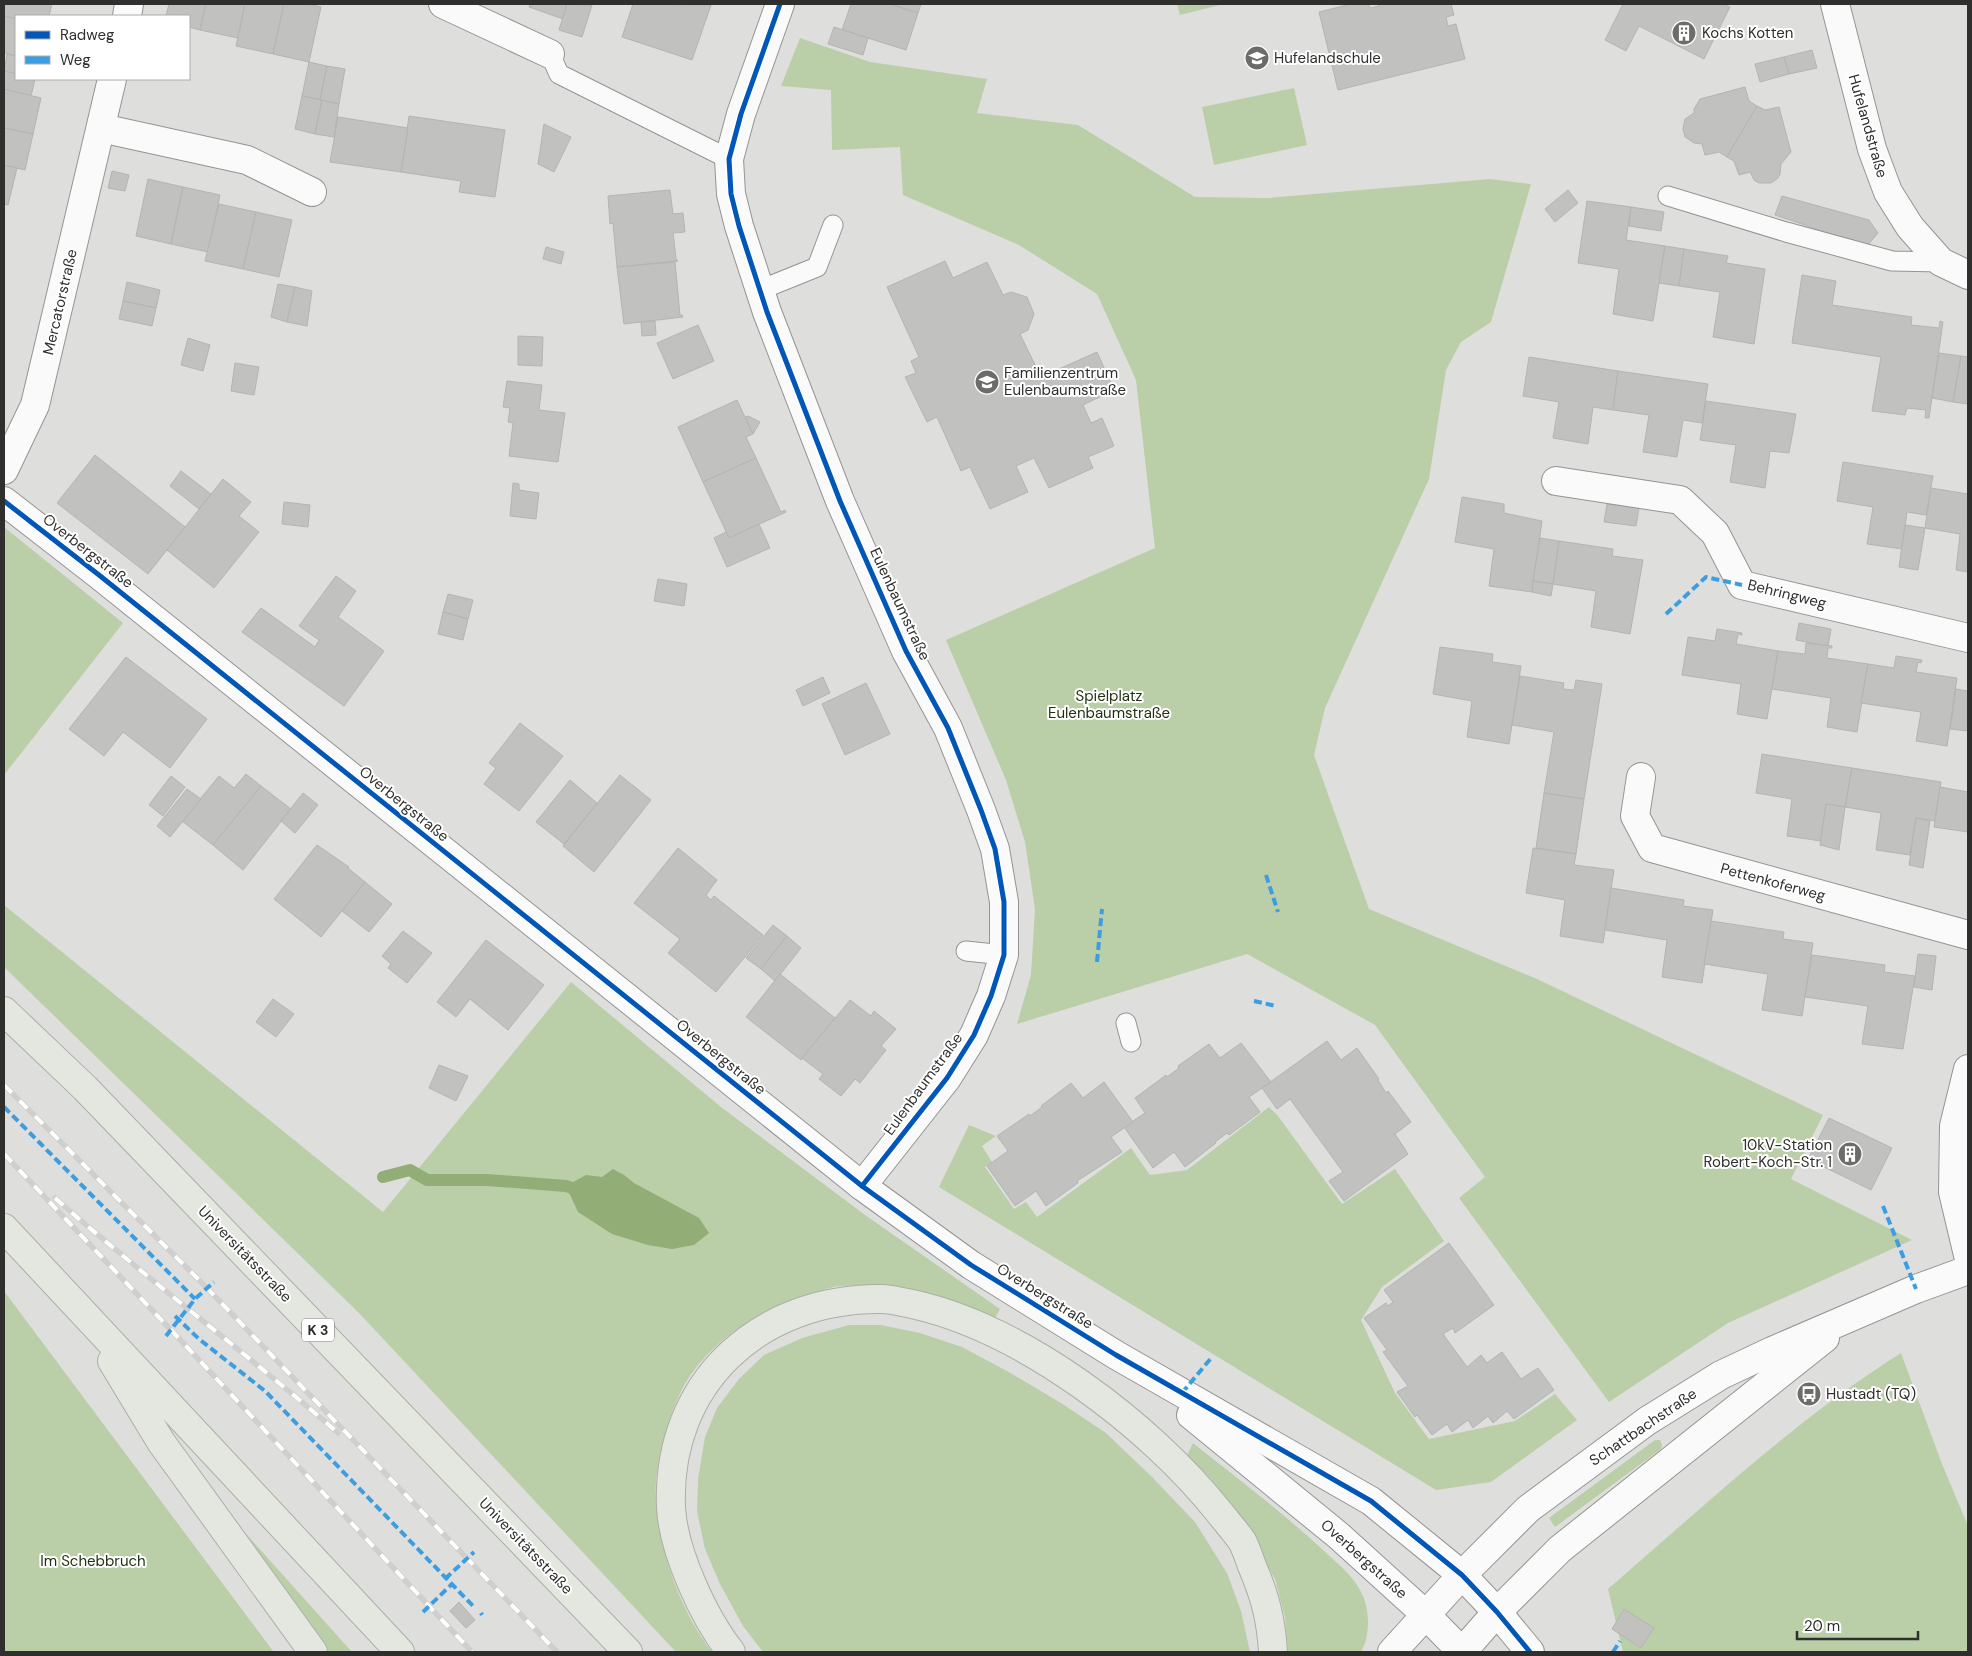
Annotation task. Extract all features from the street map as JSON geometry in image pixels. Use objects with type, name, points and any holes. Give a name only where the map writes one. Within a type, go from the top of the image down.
[{"type":"highway","name":"Universitätsstraße","points":[[4,1011],[85,1088],[628,1652]]},
{"type":"highway","points":[[4,1228],[400,1652]]},
{"type":"highway","points":[[731,1652],[722,1641],[695,1591],[677,1542],[671,1509],[672,1469],[684,1423],[698,1392],[704,1384],[722,1362],[753,1335],[794,1314],[844,1301],[884,1298],[926,1308],[973,1323],[1019,1347],[1073,1378],[1154,1441],[1201,1489],[1242,1541],[1265,1597],[1272,1632],[1273,1652]]},
{"type":"highway","points":[[82,1313],[161,1442],[313,1652]]},
{"type":"street","points":[[443,4],[550,54]]},
{"type":"street","name":"Eulenbaumstraße","points":[[780,4],[741,114],[729,159],[731,194],[738,226],[760,290],[840,501],[906,651],[948,728],[981,810],[995,849],[1004,902],[1004,955],[991,996],[974,1035],[947,1078],[862,1186]]},
{"type":"street","name":"Hufelandstraße","points":[[1835,4],[1872,149],[1888,192],[1910,227],[1941,262],[1968,275]]},
{"type":"street","name":"Mercatorstraße","points":[[4,470],[35,405],[112,80]]},
{"type":"street","points":[[101,128],[247,160],[312,192]]},
{"type":"street","name":"Behringweg","points":[[1556,481],[1680,500],[1715,533],[1742,585],[1968,638]]},
{"type":"street","name":"Overbergstraße","points":[[4,501],[862,1186],[971,1265],[1116,1355],[1371,1501],[1462,1575]]},
{"type":"street","name":"Pettenkoferweg","points":[[1641,777],[1635,816],[1652,848],[1968,935]]},
{"type":"street","points":[[1968,1069],[1954,1126],[1953,1192],[1968,1255]]},
{"type":"street","name":"Schattbachstraße","points":[[1392,1652],[1424,1614],[1528,1509],[1648,1422],[1721,1375],[1772,1350],[1968,1270]]},
{"type":"street","name":"Schattbachstraße","points":[[1424,1614],[1462,1652],[1497,1612],[1560,1549],[1850,1318]]},
{"type":"street","name":"Overbergstraße","points":[[1116,1355],[1225,1441],[1339,1536],[1424,1614]]},
{"type":"street","points":[[1462,1575],[1497,1612],[1530,1652]]},
{"type":"lane","points":[[550,54],[559,74],[729,159]]},
{"type":"lane","points":[[1668,196],[1786,232],[1892,261],[1941,262]]},
{"type":"lane","points":[[760,290],[817,267],[833,225]]},
{"type":"lane","points":[[966,951],[1004,955]]},
{"type":"lane","points":[[1126,1023],[1131,1042]]},
{"type":"green space","points":[[1177,4],[1224,4],[1180,15]]},
{"type":"green space","name":"Spielplatz Eulenbaumstraße","points":[[800,38],[870,62],[987,79],[977,113],[1078,125],[1195,197],[1268,198],[1490,179],[1531,184],[1491,322],[1461,342],[1446,370],[1429,479],[1325,708],[1314,755],[1369,909],[1537,979],[1823,1115],[1791,1179],[1912,1240],[1728,1323],[1609,1402],[1459,1198],[1485,1177],[1375,1025],[1247,954],[1017,1024],[1031,975],[1035,909],[1025,842],[1006,780],[946,640],[1155,548],[1136,380],[1097,294],[1019,245],[903,195],[900,147],[832,150],[831,90],[781,86]]},
{"type":"green space","points":[[1294,88],[1307,145],[1214,165],[1202,107]]},
{"type":"green space","points":[[4,527],[123,623],[4,775]]},
{"type":"green space","points":[[4,905],[383,1212],[571,982],[721,1107],[865,1215],[1000,1309],[995,1318],[939,1298],[901,1289],[862,1285],[837,1286],[791,1300],[764,1312],[742,1325],[703,1359],[688,1379],[675,1404],[660,1454],[657,1470],[656,1498],[662,1538],[673,1579],[690,1618],[712,1652],[676,1652],[359,1313],[4,967]]},
{"type":"green space","points":[[1269,1107],[1278,1116],[1342,1204],[1395,1169],[1444,1241],[1382,1287],[1361,1320],[1395,1393],[1429,1439],[1515,1421],[1555,1394],[1577,1420],[1491,1482],[1436,1490],[939,1187],[969,1125],[996,1136],[982,1146],[992,1162],[985,1167],[1014,1209],[1026,1202],[1037,1217],[1131,1148],[1150,1175],[1187,1170]]},
{"type":"green space","name":"Im Schebbruch","points":[[4,1291],[273,1651],[275,1652],[4,1652]]},
{"type":"green space","points":[[849,1325],[881,1325],[920,1333],[962,1347],[1061,1403],[1106,1433],[1195,1522],[1227,1573],[1241,1611],[1250,1652],[763,1652],[743,1626],[720,1584],[705,1549],[697,1511],[698,1479],[705,1437],[717,1408],[739,1379],[764,1355],[802,1338]]},
{"type":"green space","points":[[1901,1353],[1942,1464],[1968,1526],[1968,1652],[1623,1652],[1608,1589],[1787,1435],[1862,1379]]},
{"type":"green space","points":[[1655,1440],[1660,1440],[1661,1449],[1555,1527],[1549,1518]]},
{"type":"green space","points":[[1193,1443],[1292,1522],[1351,1577],[1360,1589],[1367,1610],[1366,1639],[1361,1652],[1288,1652],[1285,1617],[1275,1579],[1237,1512],[1211,1479],[1187,1455]]},
{"type":"green space","points":[[203,1486],[352,1652],[326,1652]]},
{"type":"shaded area","points":[[613,1169],[634,1183],[699,1218],[709,1233],[694,1245],[672,1249],[648,1245],[612,1234],[578,1212],[566,1186],[586,1175],[602,1177]]},
{"type":"building","points":[[4,4],[52,4],[49,15],[15,15],[15,19],[4,16]]},
{"type":"building","points":[[169,4],[206,4],[200,30],[190,27],[190,15],[166,15]]},
{"type":"building","points":[[206,4],[245,4],[238,38],[200,30]]},
{"type":"building","points":[[245,4],[284,4],[273,54],[236,46]]},
{"type":"building","points":[[284,4],[309,4],[321,7],[309,62],[273,54]]},
{"type":"building","points":[[530,4],[567,4],[563,19],[529,7]]},
{"type":"building","points":[[567,4],[592,5],[582,37],[559,30]]},
{"type":"building","points":[[633,4],[711,5],[692,60],[622,37]]},
{"type":"building","points":[[851,4],[890,4],[918,13],[906,50],[842,30]]},
{"type":"building","points":[[890,4],[921,4],[918,13]]},
{"type":"building","points":[[1351,4],[1369,4],[1370,8],[1379,6],[1378,4],[1451,4],[1454,15],[1446,17],[1448,26],[1456,24],[1465,59],[1338,90],[1319,12]]},
{"type":"building","name":"Kochs Kotten","points":[[1623,4],[1723,4],[1730,7],[1704,59],[1639,26],[1626,51],[1605,40]]},
{"type":"building","points":[[4,16],[15,19],[15,56],[4,53]]},
{"type":"building","points":[[834,27],[868,38],[863,55],[828,44]]},
{"type":"building","points":[[1812,50],[1817,68],[1789,74],[1784,57]]},
{"type":"building","points":[[7,54],[15,56],[15,74],[4,71]]},
{"type":"building","points":[[1784,57],[1789,74],[1760,82],[1755,64]]},
{"type":"building","points":[[309,62],[327,66],[320,100],[302,96]]},
{"type":"building","points":[[327,66],[345,69],[339,104],[320,100]]},
{"type":"building","points":[[4,71],[15,74],[15,80],[35,80],[31,96],[4,89]]},
{"type":"building","points":[[1745,87],[1749,101],[1757,106],[1727,157],[1719,152],[1705,155],[1702,144],[1694,143],[1685,137],[1683,129],[1685,119],[1694,113],[1694,109],[1700,99]]},
{"type":"building","points":[[4,89],[41,98],[33,134],[4,128]]},
{"type":"building","points":[[302,96],[322,100],[315,134],[295,129]]},
{"type":"building","points":[[322,100],[339,104],[334,137],[315,134]]},
{"type":"building","points":[[1757,106],[1765,110],[1779,107],[1791,152],[1781,164],[1778,178],[1771,183],[1759,183],[1754,180],[1750,172],[1739,175],[1734,161],[1727,157]]},
{"type":"building","points":[[409,116],[505,130],[495,197],[459,192],[461,181],[401,172]]},
{"type":"building","points":[[338,117],[408,128],[401,172],[330,162]]},
{"type":"building","points":[[544,124],[571,137],[554,172],[538,164]]},
{"type":"building","points":[[4,128],[33,134],[25,170],[4,165]]},
{"type":"building","points":[[4,165],[17,168],[8,205],[4,204]]},
{"type":"building","points":[[112,171],[129,175],[125,191],[108,188]]},
{"type":"building","points":[[148,179],[183,187],[171,244],[136,236]]},
{"type":"building","points":[[183,187],[220,195],[208,252],[171,244]]},
{"type":"building","points":[[670,190],[673,214],[683,213],[685,232],[673,233],[676,259],[678,261],[617,267],[613,223],[610,224],[608,196]]},
{"type":"building","points":[[1568,190],[1578,203],[1555,222],[1545,209]]},
{"type":"building","points":[[1782,196],[1869,220],[1878,233],[1867,246],[1775,215]]},
{"type":"building","points":[[1587,201],[1631,207],[1626,240],[1665,246],[1653,321],[1613,314],[1619,269],[1578,263]]},
{"type":"building","points":[[219,204],[256,212],[243,269],[205,261]]},
{"type":"building","points":[[1631,207],[1664,212],[1661,231],[1629,226]]},
{"type":"building","points":[[256,212],[292,220],[279,277],[243,269]]},
{"type":"building","points":[[1665,246],[1684,249],[1679,286],[1659,283]]},
{"type":"building","points":[[546,247],[564,252],[561,264],[543,259]]},
{"type":"building","points":[[1684,249],[1728,256],[1726,263],[1765,269],[1754,344],[1713,337],[1720,292],[1679,286]]},
{"type":"building","points":[[945,261],[953,278],[987,262],[1003,295],[1011,292],[1027,297],[1034,314],[1028,330],[1020,334],[1041,377],[1097,352],[1114,390],[1083,405],[1091,423],[1102,418],[1114,446],[1088,457],[1093,468],[1049,488],[1034,458],[1016,466],[1028,492],[990,509],[970,467],[961,471],[937,417],[927,422],[905,377],[916,373],[911,361],[919,357],[887,287]]},
{"type":"building","points":[[675,262],[680,315],[683,317],[624,324],[617,267]]},
{"type":"building","points":[[1802,275],[1836,281],[1832,305],[1912,317],[1911,325],[1939,328],[1940,321],[1943,322],[1929,418],[1925,418],[1926,410],[1907,408],[1905,415],[1872,411],[1881,357],[1792,343]]},
{"type":"building","points":[[127,282],[160,290],[156,308],[123,301]]},
{"type":"building","points":[[278,284],[295,287],[287,322],[271,317]]},
{"type":"building","points":[[295,287],[312,291],[307,326],[287,322]]},
{"type":"building","points":[[123,301],[156,308],[152,326],[119,319]]},
{"type":"building","points":[[655,321],[656,335],[642,336],[641,322]]},
{"type":"building","points":[[698,325],[714,361],[673,379],[657,343]]},
{"type":"building","points":[[518,336],[543,337],[542,366],[518,365]]},
{"type":"building","points":[[188,338],[210,345],[203,371],[181,365]]},
{"type":"building","points":[[1939,353],[1961,356],[1953,402],[1932,398]]},
{"type":"building","points":[[1961,356],[1968,357],[1968,404],[1953,402]]},
{"type":"building","points":[[1529,357],[1618,371],[1613,410],[1593,407],[1588,444],[1553,438],[1559,402],[1523,396]]},
{"type":"building","points":[[235,363],[259,367],[254,395],[231,391]]},
{"type":"building","points":[[1618,371],[1708,384],[1702,423],[1683,420],[1677,457],[1643,452],[1649,415],[1613,410]]},
{"type":"building","points":[[507,381],[542,385],[539,410],[565,413],[558,462],[509,456],[513,423],[508,422],[510,408],[503,407]]},
{"type":"building","points":[[737,400],[753,434],[746,437],[756,458],[703,482],[678,427]]},
{"type":"building","points":[[1706,401],[1796,414],[1789,453],[1770,451],[1765,488],[1730,482],[1736,445],[1700,440]]},
{"type":"building","points":[[748,416],[760,422],[753,434],[745,417]]},
{"type":"building","points":[[95,455],[185,527],[148,574],[57,503]]},
{"type":"building","points":[[756,458],[781,512],[785,510],[786,512],[729,538],[703,482]]},
{"type":"building","points":[[1843,462],[1933,476],[1926,515],[1907,512],[1902,549],[1867,544],[1873,507],[1837,501]]},
{"type":"building","points":[[181,471],[211,494],[199,509],[170,486]]},
{"type":"building","points":[[223,479],[251,502],[239,516],[259,532],[214,588],[167,550]]},
{"type":"building","points":[[513,483],[519,484],[519,490],[539,493],[536,519],[510,516]]},
{"type":"building","points":[[1931,488],[1968,494],[1968,572],[1956,570],[1960,534],[1925,528]]},
{"type":"building","points":[[1462,497],[1504,504],[1504,513],[1542,521],[1532,592],[1489,586],[1494,549],[1455,542]]},
{"type":"building","points":[[284,502],[310,505],[308,527],[282,524]]},
{"type":"building","points":[[1607,504],[1639,508],[1636,526],[1604,522]]},
{"type":"building","points":[[759,524],[770,548],[727,567],[714,538],[726,532],[729,538]]},
{"type":"building","points":[[1905,525],[1925,528],[1918,570],[1899,567]]},
{"type":"building","points":[[1540,538],[1559,541],[1553,584],[1533,581]]},
{"type":"building","points":[[1559,541],[1613,549],[1612,556],[1643,560],[1630,634],[1591,627],[1596,591],[1553,584]]},
{"type":"building","points":[[336,576],[356,591],[338,617],[384,651],[344,706],[242,632],[261,608],[315,647],[319,640],[299,626]]},
{"type":"building","points":[[658,579],[687,584],[684,606],[654,601]]},
{"type":"building","points":[[1533,581],[1553,584],[1551,596],[1532,592]]},
{"type":"building","points":[[448,594],[473,600],[468,619],[443,612]]},
{"type":"building","points":[[443,612],[468,619],[463,640],[438,634]]},
{"type":"building","points":[[1799,623],[1831,629],[1828,646],[1796,640]]},
{"type":"building","points":[[1717,629],[1742,633],[1742,635],[1738,634],[1736,644],[1778,651],[1767,719],[1737,714],[1741,684],[1682,675],[1688,637],[1715,641]]},
{"type":"building","points":[[1806,643],[1832,646],[1832,648],[1828,648],[1827,658],[1868,664],[1857,732],[1827,727],[1831,698],[1772,689],[1778,651],[1805,654]]},
{"type":"building","points":[[1440,647],[1493,654],[1492,662],[1521,666],[1509,744],[1467,737],[1472,701],[1433,694]]},
{"type":"building","points":[[1896,656],[1922,660],[1921,663],[1918,662],[1916,672],[1957,678],[1947,746],[1916,741],[1921,712],[1861,703],[1868,664],[1894,668]]},
{"type":"building","points":[[126,657],[207,719],[170,768],[123,732],[104,756],[69,729]]},
{"type":"building","points":[[1520,676],[1564,683],[1563,689],[1574,690],[1576,680],[1602,684],[1584,799],[1544,793],[1554,732],[1512,725]]},
{"type":"building","points":[[823,677],[830,693],[803,706],[796,690]]},
{"type":"building","points":[[866,683],[890,734],[845,755],[822,704]]},
{"type":"building","points":[[1956,689],[1968,691],[1968,731],[1950,729]]},
{"type":"building","points":[[520,723],[563,756],[519,811],[484,784],[496,768],[489,763]]},
{"type":"building","points":[[1762,754],[1852,768],[1845,807],[1826,804],[1821,841],[1787,836],[1792,799],[1756,793]]},
{"type":"building","points":[[1852,768],[1941,782],[1935,821],[1916,818],[1910,855],[1876,850],[1881,813],[1845,807]]},
{"type":"building","points":[[246,774],[261,786],[213,845],[182,821],[219,776],[234,788]]},
{"type":"building","points":[[620,775],[651,800],[594,872],[563,846]]},
{"type":"building","points":[[171,776],[185,787],[163,816],[149,805]]},
{"type":"building","points":[[570,780],[597,803],[564,844],[536,822]]},
{"type":"building","points":[[261,786],[291,809],[243,870],[213,845]]},
{"type":"building","points":[[1940,787],[1968,792],[1968,832],[1934,827]]},
{"type":"building","points":[[187,789],[201,799],[170,837],[157,826]]},
{"type":"building","points":[[303,793],[318,805],[295,833],[281,821]]},
{"type":"building","points":[[1544,793],[1584,799],[1576,854],[1536,848]]},
{"type":"building","points":[[1826,804],[1845,807],[1839,850],[1820,845]]},
{"type":"building","points":[[1916,818],[1930,821],[1923,868],[1909,865]]},
{"type":"building","points":[[317,845],[349,867],[365,882],[321,937],[274,899]]},
{"type":"building","points":[[678,848],[717,880],[706,895],[711,900],[714,896],[763,935],[716,992],[668,953],[680,939],[634,903]]},
{"type":"building","points":[[1533,848],[1576,854],[1574,865],[1614,870],[1603,943],[1560,936],[1565,900],[1526,893]]},
{"type":"building","points":[[365,882],[392,904],[369,932],[342,911]]},
{"type":"building","points":[[1611,888],[1684,900],[1683,906],[1713,910],[1702,983],[1662,977],[1667,940],[1605,930]]},
{"type":"building","points":[[1711,921],[1784,932],[1783,939],[1813,943],[1802,1016],[1762,1010],[1768,974],[1704,964]]},
{"type":"building","points":[[773,925],[787,936],[761,969],[746,958]]},
{"type":"building","points":[[403,931],[432,953],[407,983],[388,968],[391,964],[382,956]]},
{"type":"building","points":[[787,936],[801,948],[775,981],[761,969]]},
{"type":"building","points":[[486,940],[544,985],[508,1030],[470,999],[456,1017],[437,1002]]},
{"type":"building","points":[[1918,954],[1936,956],[1932,990],[1914,987]]},
{"type":"building","points":[[1812,955],[1885,965],[1884,972],[1915,976],[1903,1049],[1862,1044],[1868,1006],[1805,997]]},
{"type":"building","points":[[780,974],[835,1018],[801,1060],[746,1017]]},
{"type":"building","points":[[273,999],[294,1014],[276,1037],[256,1022]]},
{"type":"building","points":[[850,1000],[871,1016],[874,1011],[896,1029],[881,1046],[886,1050],[860,1083],[855,1079],[841,1096],[819,1079],[823,1074],[802,1058]]},
{"type":"building","points":[[1327,1041],[1341,1060],[1357,1048],[1379,1079],[1386,1093],[1388,1091],[1411,1122],[1395,1134],[1408,1154],[1344,1201],[1329,1181],[1343,1172],[1290,1099],[1277,1109],[1262,1088]]},
{"type":"building","points":[[1241,1043],[1271,1082],[1249,1097],[1260,1112],[1229,1135],[1227,1133],[1185,1167],[1174,1152],[1153,1168],[1124,1127],[1145,1113],[1135,1098],[1166,1075],[1167,1077],[1179,1068],[1178,1066],[1209,1044],[1220,1058]]},
{"type":"building","points":[[439,1065],[468,1076],[456,1101],[429,1088]]},
{"type":"building","points":[[1104,1082],[1133,1122],[1111,1137],[1122,1152],[1077,1181],[1078,1183],[1046,1206],[1036,1191],[1015,1206],[987,1166],[1008,1151],[997,1136],[1029,1114],[1030,1116],[1071,1083],[1083,1098]]},
{"type":"building","name":"10kV-Station Robert-Koch-Str. 1","points":[[1829,1118],[1892,1148],[1871,1190],[1808,1159]]},
{"type":"building","points":[[1449,1243],[1494,1305],[1455,1333],[1453,1328],[1443,1334],[1467,1367],[1481,1355],[1487,1363],[1502,1352],[1521,1379],[1538,1368],[1554,1390],[1514,1419],[1507,1411],[1493,1423],[1488,1416],[1473,1428],[1468,1420],[1452,1432],[1447,1424],[1432,1435],[1417,1415],[1415,1417],[1397,1392],[1408,1386],[1383,1352],[1387,1350],[1364,1318],[1386,1303],[1388,1306],[1393,1302],[1384,1290]]},
{"type":"building","points":[[459,1602],[475,1620],[466,1628],[450,1611]]},
{"type":"building","points":[[1624,1609],[1654,1628],[1641,1648],[1612,1629]]},
{"type":"waterway","points":[[383,1177],[410,1170],[427,1180],[487,1180],[566,1186],[581,1191]]},
{"type":"railway","points":[[4,1085],[207,1288],[557,1652]]},
{"type":"railway","points":[[4,1154],[472,1652]]},
{"type":"railway","points":[[55,1198],[338,1433]]},
{"type":"marked path","points":[[1666,614],[1706,577],[1742,585]]},
{"type":"marked path","points":[[1266,875],[1278,912]]},
{"type":"marked path","points":[[1097,962],[1102,909]]},
{"type":"marked path","points":[[1254,1001],[1276,1006]]},
{"type":"marked path","points":[[4,1107],[195,1299]]},
{"type":"marked path","points":[[1883,1206],[1916,1289]]},
{"type":"marked path","points":[[166,1336],[195,1299],[214,1282]]},
{"type":"marked path","points":[[175,1316],[199,1339],[265,1391],[473,1606]]},
{"type":"marked path","points":[[1182,1393],[1212,1357]]},
{"type":"marked path","points":[[445,1579],[474,1552]]},
{"type":"marked path","points":[[423,1612],[451,1585]]},
{"type":"marked path","points":[[1613,1652],[1620,1641]]},
{"type":"cycle path","points":[[780,4],[741,114],[729,159],[731,194],[739,226],[767,312],[840,501],[906,651],[948,728],[981,810],[995,849],[1004,902],[1004,955],[991,996],[974,1035],[947,1078],[862,1186]]},
{"type":"cycle path","points":[[4,501],[862,1186],[971,1265],[1116,1355],[1371,1501],[1462,1575],[1497,1612],[1530,1652]]},
{"type":"place","name":"Kochs Kotten","points":[[1684,33]]},
{"type":"place","name":"Hufelandschule","points":[[1257,58]]},
{"type":"place","name":"Familienzentrum Eulenbaumstraße","points":[[987,382]]},
{"type":"place","name":"10kV-Station Robert-Koch-Str. 1","points":[[1850,1154]]},
{"type":"place","name":"Hustadt (TQ)","points":[[1809,1394]]}]
